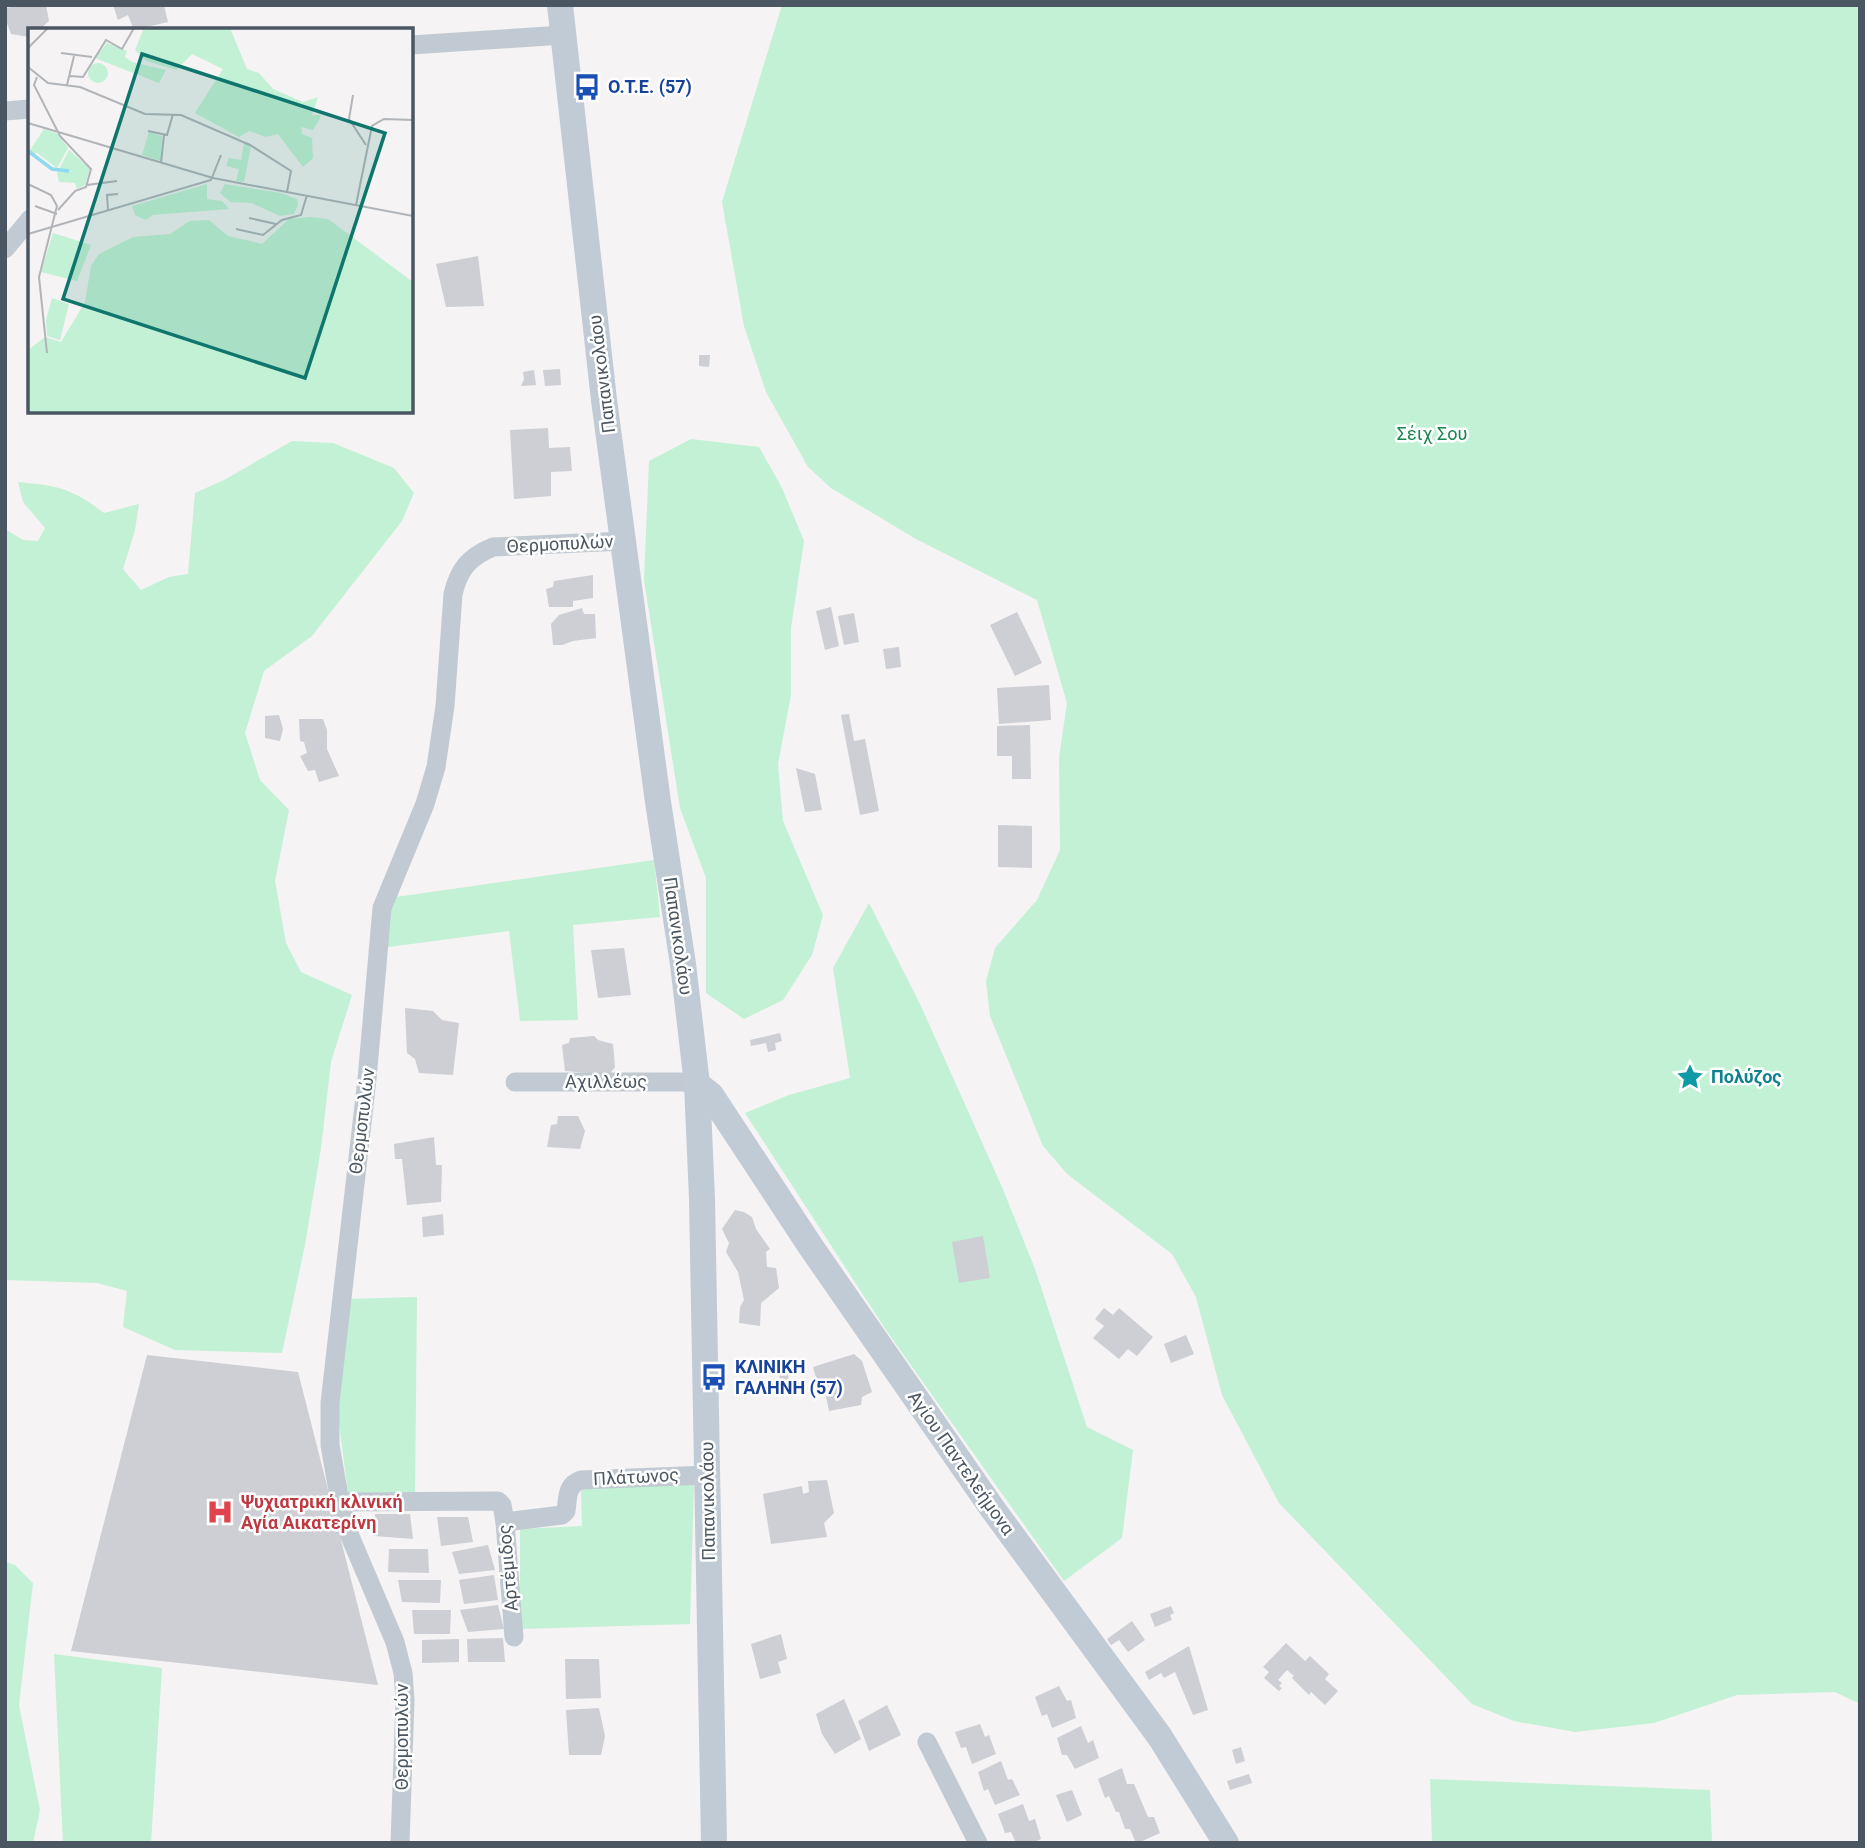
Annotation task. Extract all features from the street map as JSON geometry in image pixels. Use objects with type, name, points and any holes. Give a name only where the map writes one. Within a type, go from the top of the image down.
[{"type":"main road","name":"Παπανικολάου","points":[[560,5],[604,400],[658,802],[683,964],[696,1084],[702,1199],[714,1843]]},
{"type":"main road","name":"Αγίου Παντελεήμονα","points":[[696,1084],[711,1095],[811,1247],[992,1508],[1160,1737],[1226,1843]]},
{"type":"street","points":[[413,45],[563,35]]},
{"type":"street","points":[[5,110],[28,109]]},
{"type":"street","points":[[5,249],[28,221]]},
{"type":"street","name":"Θερμοπυλών","points":[[400,1843],[405,1700],[402,1673],[395,1642],[349,1534],[340,1502],[330,1445],[330,1402],[367,1079],[382,908],[425,804],[436,768],[445,706],[453,594],[457,577],[467,562],[478,553],[493,547],[624,541]]},
{"type":"street","name":"Αχιλλέως","points":[[515,1082],[696,1084]]},
{"type":"street","name":"Πλάτωνος","points":[[505,1522],[562,1515],[566,1511],[569,1489],[581,1480],[708,1475]]},
{"type":"street","name":"Αρτέμιδος","points":[[340,1502],[498,1501],[502,1505],[505,1522],[514,1637]]},
{"type":"street","points":[[927,1742],[978,1843]]},
{"type":"green space","name":"Σέιχ Σου","points":[[782,5],[1860,5],[1860,1704],[1835,1692],[1737,1695],[1654,1723],[1575,1732],[1514,1721],[1472,1704],[1279,1503],[1222,1395],[1196,1297],[1172,1254],[1067,1174],[1043,1146],[990,1016],[986,981],[995,948],[1037,900],[1060,850],[1059,758],[1067,703],[1037,600],[916,539],[831,488],[808,467],[766,392],[744,326],[722,202]]},
{"type":"green space","points":[[691,439],[759,447],[782,488],[804,541],[791,628],[791,695],[778,764],[783,821],[823,915],[812,955],[783,1000],[744,1019],[706,993],[706,878],[680,808],[644,580],[649,461]]},
{"type":"green space","points":[[292,441],[333,443],[394,468],[414,493],[402,521],[312,636],[264,671],[245,733],[260,780],[289,810],[275,881],[286,943],[301,972],[352,995],[331,1062],[321,1148],[305,1245],[282,1353],[175,1350],[123,1327],[127,1291],[97,1283],[5,1280],[5,529],[23,540],[38,541],[45,528],[23,502],[18,482],[44,485],[73,493],[104,513],[139,504],[135,530],[123,569],[141,590],[169,577],[188,574],[195,493],[224,480]]},
{"type":"green space","points":[[654,860],[660,917],[573,925],[578,1020],[520,1021],[509,931],[381,948],[389,898]]},
{"type":"green space","points":[[869,903],[920,1004],[1002,1187],[1035,1269],[1087,1427],[1133,1450],[1122,1538],[1064,1581],[886,1330],[745,1113],[789,1095],[850,1078],[833,968]]},
{"type":"green space","points":[[417,1297],[415,1494],[348,1493],[337,1408],[344,1299]]},
{"type":"green space","points":[[694,1483],[690,1624],[520,1629],[520,1529],[582,1526],[581,1488]]},
{"type":"green space","points":[[5,1562],[15,1565],[33,1583],[19,1705],[40,1810],[33,1843],[5,1843]]},
{"type":"green space","points":[[54,1654],[162,1668],[151,1843],[63,1843]]},
{"type":"green space","points":[[1430,1779],[1710,1790],[1712,1843],[1432,1843]]},
{"type":"building","points":[[46,5],[49,21],[41,28],[28,28],[28,37],[11,34],[5,18],[5,8]]},
{"type":"building","points":[[113,5],[164,5],[168,22],[133,28],[128,15],[118,20]]},
{"type":"building","points":[[478,256],[484,306],[446,307],[436,264]]},
{"type":"building","points":[[699,355],[710,355],[709,367],[699,366]]},
{"type":"building","points":[[560,369],[561,385],[545,386],[543,370]]},
{"type":"building","points":[[534,370],[536,385],[521,386],[523,372]]},
{"type":"building","points":[[548,428],[549,448],[570,447],[572,471],[551,472],[551,496],[514,499],[510,430]]},
{"type":"building","points":[[593,575],[593,598],[573,601],[573,607],[549,607],[546,589],[553,587],[554,581]]},
{"type":"building","points":[[831,607],[839,646],[825,650],[816,611]]},
{"type":"building","points":[[582,608],[584,614],[595,614],[596,638],[553,645],[551,624],[559,615]]},
{"type":"building","points":[[1017,612],[1042,663],[1015,676],[990,625]]},
{"type":"building","points":[[854,613],[859,642],[844,645],[838,616]]},
{"type":"building","points":[[899,647],[901,667],[886,669],[883,649]]},
{"type":"building","points":[[1049,685],[1051,720],[999,724],[997,688]]},
{"type":"building","points":[[849,714],[854,741],[865,739],[879,811],[860,815],[841,715]]},
{"type":"building","points":[[279,715],[283,729],[280,741],[265,738],[265,716]]},
{"type":"building","points":[[299,719],[323,719],[327,730],[327,749],[339,776],[319,782],[315,770],[308,771],[300,756],[307,753],[304,742],[300,741]]},
{"type":"building","points":[[1030,725],[1031,779],[1012,779],[1012,756],[997,756],[997,726]]},
{"type":"building","points":[[796,768],[815,774],[822,810],[805,812]]},
{"type":"building","points":[[998,825],[1032,826],[1032,868],[998,867]]},
{"type":"building","points":[[624,948],[631,995],[598,998],[591,950]]},
{"type":"building","points":[[405,1008],[433,1011],[442,1020],[459,1023],[453,1075],[419,1073],[415,1059],[407,1053]]},
{"type":"building","points":[[780,1033],[782,1041],[775,1043],[776,1050],[768,1052],[766,1043],[751,1046],[750,1040]]},
{"type":"building","points":[[594,1036],[598,1040],[613,1044],[615,1067],[609,1075],[565,1071],[562,1045],[569,1043],[570,1038]]},
{"type":"building","points":[[558,1116],[578,1116],[585,1131],[580,1149],[547,1147],[551,1125],[557,1124]]},
{"type":"building","points":[[434,1137],[436,1165],[442,1165],[441,1202],[407,1205],[402,1159],[395,1159],[394,1144]]},
{"type":"building","points":[[735,1210],[752,1217],[756,1229],[770,1249],[766,1252],[767,1267],[776,1268],[779,1288],[761,1303],[760,1326],[739,1323],[740,1307],[744,1300],[738,1272],[726,1252],[729,1243],[722,1229]]},
{"type":"building","points":[[443,1214],[444,1235],[423,1237],[422,1217]]},
{"type":"building","points":[[983,1236],[990,1278],[959,1283],[952,1242]]},
{"type":"building","points":[[1104,1308],[1113,1315],[1119,1308],[1153,1337],[1137,1356],[1128,1349],[1119,1359],[1093,1338],[1104,1326],[1095,1319]]},
{"type":"building","points":[[1186,1335],[1194,1354],[1171,1363],[1164,1344]]},
{"type":"building","points":[[854,1354],[862,1361],[872,1392],[862,1397],[861,1405],[829,1411],[824,1386],[819,1388],[813,1367]]},
{"type":"building","name":"Ψυχιατρική κλινική Αγία Αικατερίνη","points":[[147,1355],[298,1372],[378,1685],[71,1651]]},
{"type":"building","points":[[787,1372],[789,1380],[781,1382],[779,1375]]},
{"type":"building","points":[[827,1480],[834,1513],[824,1523],[827,1537],[771,1544],[763,1494],[802,1486],[803,1494],[809,1492],[808,1481]]},
{"type":"building","points":[[375,1514],[410,1514],[413,1539],[374,1536]]},
{"type":"building","points":[[437,1517],[468,1517],[473,1542],[441,1546]]},
{"type":"building","points":[[488,1545],[495,1570],[459,1574],[452,1552]]},
{"type":"building","points":[[389,1549],[428,1549],[429,1573],[388,1572]]},
{"type":"building","points":[[494,1575],[498,1600],[464,1604],[459,1580]]},
{"type":"building","points":[[398,1580],[441,1580],[440,1603],[402,1602]]},
{"type":"building","points":[[498,1605],[504,1629],[468,1632],[460,1610]]},
{"type":"building","points":[[1171,1606],[1174,1613],[1170,1615],[1172,1620],[1155,1627],[1150,1614]]},
{"type":"building","points":[[412,1610],[451,1610],[450,1634],[414,1634]]},
{"type":"building","points":[[1132,1621],[1145,1640],[1128,1652],[1119,1640],[1111,1645],[1107,1639]]},
{"type":"building","points":[[781,1634],[787,1659],[778,1662],[781,1673],[760,1679],[751,1644]]},
{"type":"building","points":[[503,1638],[505,1662],[468,1662],[467,1639]]},
{"type":"building","points":[[459,1639],[459,1662],[422,1663],[422,1640]]},
{"type":"building","points":[[1286,1643],[1305,1661],[1310,1656],[1329,1674],[1325,1679],[1338,1691],[1325,1705],[1311,1692],[1309,1695],[1287,1670],[1278,1680],[1282,1683],[1279,1691],[1264,1678],[1269,1672],[1263,1667]]},
{"type":"building","points":[[1189,1646],[1208,1710],[1193,1715],[1175,1672],[1164,1678],[1161,1673],[1149,1680],[1145,1672]]},
{"type":"building","points":[[565,1659],[599,1659],[601,1698],[566,1699]]},
{"type":"building","points":[[1059,1686],[1067,1701],[1071,1700],[1076,1718],[1052,1728],[1047,1714],[1042,1716],[1035,1697]]},
{"type":"building","points":[[844,1699],[861,1739],[835,1754],[822,1734],[816,1714]]},
{"type":"building","points":[[887,1705],[901,1735],[869,1751],[858,1721]]},
{"type":"building","points":[[599,1708],[605,1736],[601,1755],[569,1755],[566,1710]]},
{"type":"building","points":[[980,1724],[985,1737],[989,1735],[996,1754],[972,1764],[966,1747],[961,1748],[955,1732]]},
{"type":"building","points":[[1081,1726],[1088,1743],[1093,1740],[1099,1758],[1075,1769],[1067,1755],[1062,1755],[1057,1738]]},
{"type":"building","points":[[1241,1747],[1245,1761],[1236,1764],[1232,1750]]},
{"type":"building","points":[[1001,1761],[1008,1780],[1012,1779],[1020,1795],[995,1805],[988,1789],[984,1791],[978,1772]]},
{"type":"building","points":[[1122,1768],[1127,1784],[1134,1784],[1148,1817],[1154,1817],[1160,1833],[1138,1843],[1130,1829],[1125,1829],[1109,1796],[1105,1798],[1098,1779]]},
{"type":"building","points":[[1249,1774],[1252,1783],[1230,1790],[1227,1781]]},
{"type":"building","points":[[1072,1790],[1082,1815],[1067,1822],[1056,1795]]},
{"type":"building","points":[[1023,1804],[1029,1821],[1035,1819],[1041,1839],[1033,1843],[1016,1843],[1011,1832],[1005,1833],[998,1814]]},
{"type":"place","name":"Ο.Τ.Ε. (57)","points":[[587,87]]},
{"type":"place","name":"Πολύζος","points":[[1690,1077]]},
{"type":"place","name":"ΚΛΙΝΙΚΗ ΓΑΛΗΝΗ (57)","points":[[714,1377]]},
{"type":"place","name":"Ψυχιατρική κλινική Αγία Αικατερίνη","points":[[220,1512]]}]
